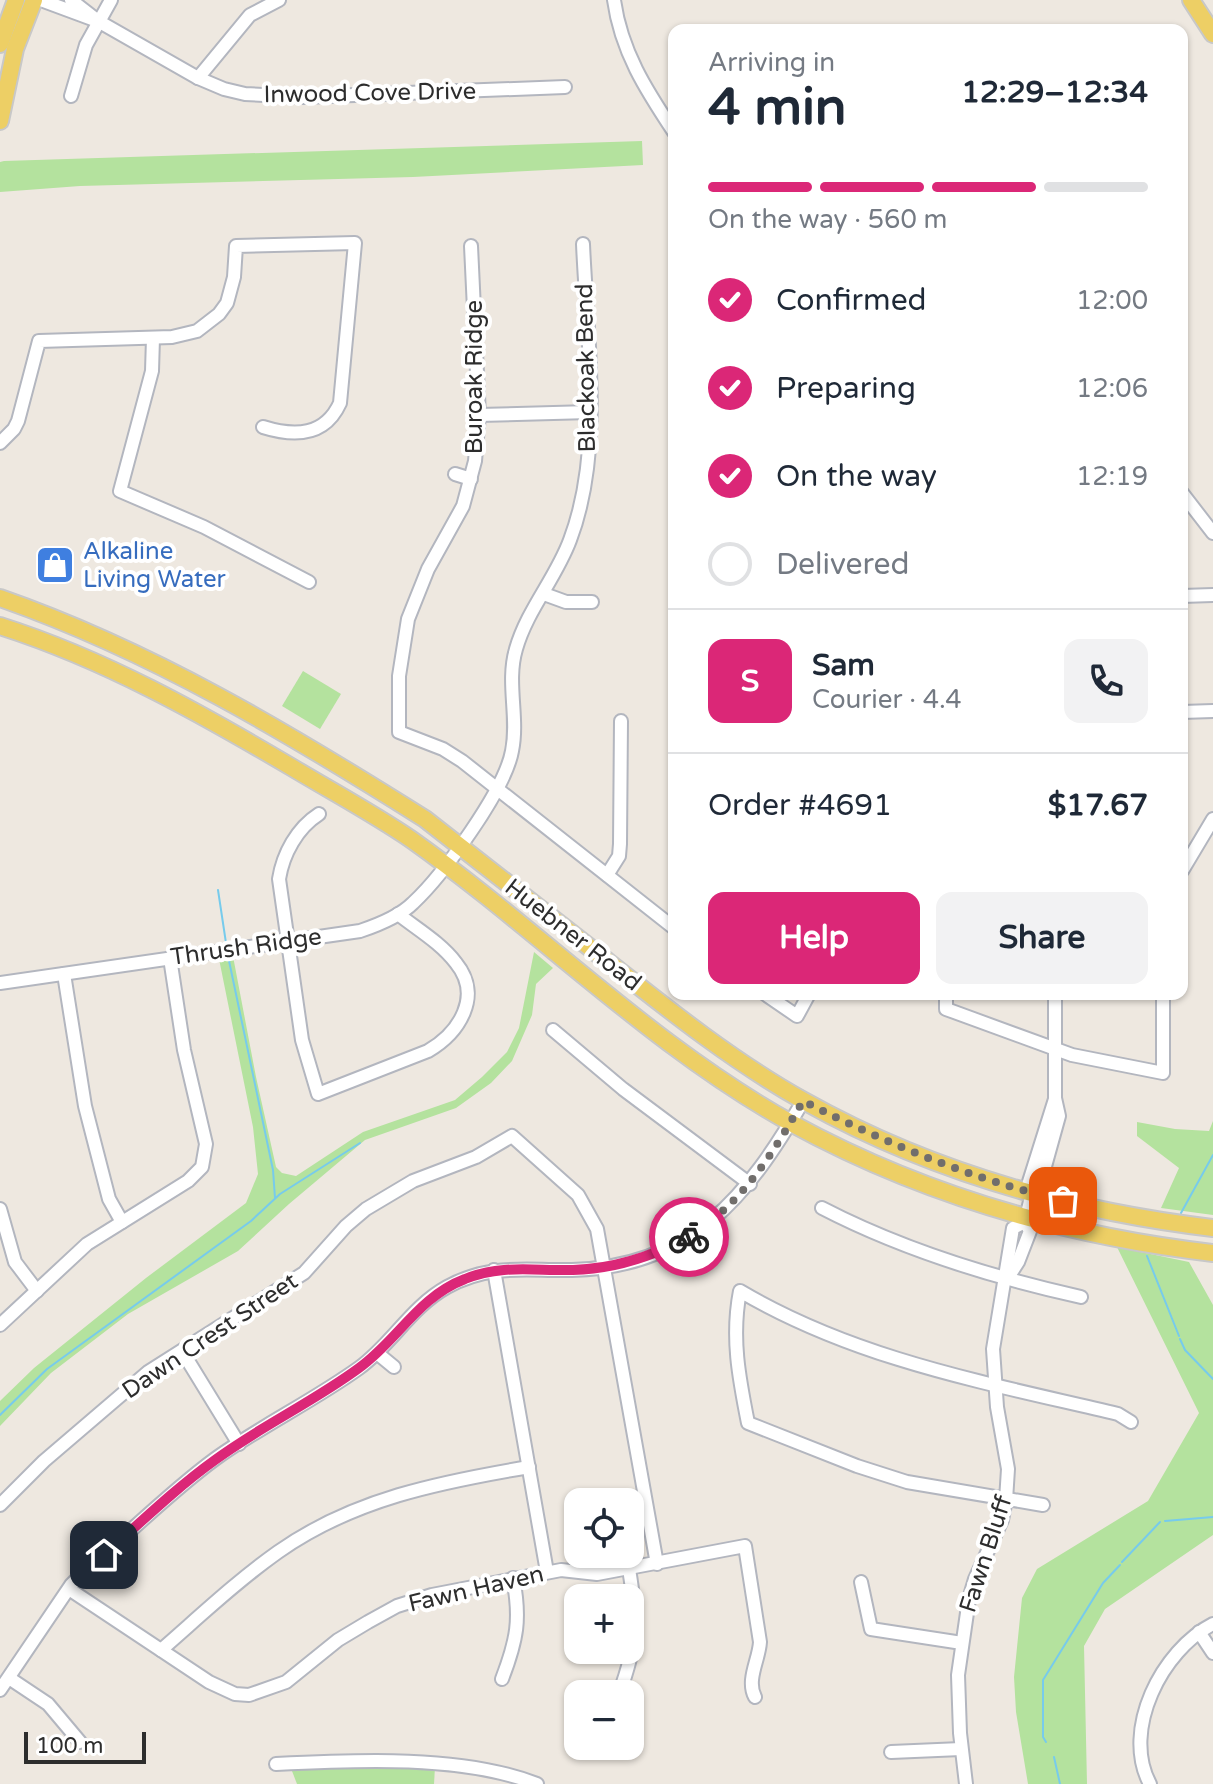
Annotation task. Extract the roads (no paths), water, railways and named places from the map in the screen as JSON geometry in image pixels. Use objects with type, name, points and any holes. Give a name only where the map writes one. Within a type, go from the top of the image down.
[{"type":"main road","points":[[0,44],[16,0]]},
{"type":"main road","points":[[0,121],[15,49],[34,0]]},
{"type":"main road","points":[[1191,0],[1213,34]]},
{"type":"main road","name":"Huebner Road","points":[[0,598],[93,633],[194,682],[425,819],[703,1036],[803,1101],[866,1133],[948,1168],[1112,1214],[1213,1228]]},
{"type":"main road","name":"Huebner Road","points":[[0,626],[97,663],[182,704],[411,840],[700,1065],[790,1122],[940,1191],[1025,1220],[1107,1238],[1213,1253]]},
{"type":"main road","points":[[97,663],[109,642]]},
{"type":"street","name":"Inwood Cove Drive","points":[[41,0],[72,5],[198,78],[245,94],[289,97],[565,87]]},
{"type":"street","points":[[71,96],[86,45],[111,0]]},
{"type":"street","points":[[198,78],[250,15],[279,0]]},
{"type":"street","points":[[614,0],[630,59],[642,85],[668,123]]},
{"type":"street","points":[[620,25],[624,0]]},
{"type":"street","points":[[0,443],[18,421],[39,341],[185,335],[209,324],[219,314],[232,291],[236,246],[355,243],[340,403],[335,415],[322,427],[309,432],[279,432],[263,427]]},
{"type":"street","name":"Blackoak Bend","points":[[459,845],[498,789],[508,768],[513,749],[511,680],[516,649],[527,620],[544,594],[570,540],[578,516],[590,447],[583,244]]},
{"type":"street","name":"Buroak Ridge","points":[[471,246],[478,438],[463,506],[428,569],[408,619],[399,676],[399,732],[443,749],[498,789]]},
{"type":"street","points":[[153,338],[152,371],[120,491],[204,527],[309,582]]},
{"type":"street","points":[[479,415],[590,412]]},
{"type":"street","points":[[455,474],[471,479]]},
{"type":"street","points":[[1188,501],[1213,533]]},
{"type":"street","points":[[544,594],[566,602],[592,602]]},
{"type":"street","points":[[1188,596],[1213,595]]},
{"type":"street","points":[[1188,712],[1213,711]]},
{"type":"street","points":[[607,875],[619,856],[621,721]]},
{"type":"street","points":[[498,789],[668,923]]},
{"type":"street","points":[[319,814],[303,826],[281,868],[279,891],[304,1053],[318,1094],[428,1051],[442,1043],[462,1020],[467,986],[458,965],[398,914]]},
{"type":"street","points":[[1188,860],[1213,819]]},
{"type":"street","name":"Thrush Ridge","points":[[0,983],[360,931],[398,914],[412,904],[459,845]]},
{"type":"street","points":[[1188,845],[1194,849]]},
{"type":"street","points":[[0,1325],[87,1244],[188,1181],[202,1167],[206,1144],[184,1050],[170,958]]},
{"type":"street","points":[[64,974],[85,1106],[109,1199],[122,1222]]},
{"type":"street","points":[[774,1000],[797,1016],[806,1000]]},
{"type":"street","points":[[946,1000],[946,1009],[1055,1050],[1163,1073],[1163,1000]]},
{"type":"street","points":[[1025,1220],[1032,1192],[1039,1188],[1058,1123],[1055,1000]]},
{"type":"street","points":[[553,1030],[623,1089],[750,1184]]},
{"type":"street","points":[[0,1690],[82,1574],[212,1461],[358,1369],[433,1296],[461,1280],[494,1270],[604,1267],[642,1258],[687,1238],[728,1208],[750,1184],[803,1101]]},
{"type":"street","name":"Dawn Crest Street","points":[[0,1505],[44,1461],[148,1372],[294,1280],[346,1226],[389,1194],[413,1181],[476,1157],[512,1136],[572,1188],[584,1203],[597,1229],[604,1267]]},
{"type":"street","points":[[822,1208],[857,1226],[938,1258],[1081,1297]]},
{"type":"street","points":[[0,1209],[15,1262],[37,1291]]},
{"type":"street","name":"Fawn Bluff","points":[[966,1784],[961,1749],[958,1675],[975,1579],[996,1536],[1006,1500],[1006,1452],[995,1385],[994,1339],[1007,1279],[1013,1228],[1025,1220]]},
{"type":"street","points":[[604,1267],[657,1564]]},
{"type":"street","points":[[494,1270],[547,1572]]},
{"type":"street","points":[[1043,1505],[907,1482],[748,1423],[735,1355],[740,1291],[764,1306],[903,1363],[1118,1414],[1131,1422]]},
{"type":"street","points":[[182,1351],[239,1444]]},
{"type":"street","points":[[377,1353],[394,1367]]},
{"type":"street","points":[[161,1650],[277,1553],[316,1528],[358,1508],[401,1493],[529,1467]]},
{"type":"street","name":"Fawn Haven","points":[[69,1589],[222,1689],[235,1694],[256,1694],[286,1682],[338,1640],[397,1606],[454,1589],[547,1572],[561,1570],[597,1574],[745,1546],[760,1642],[750,1689],[755,1697]]},
{"type":"street","points":[[623,1680],[636,1641],[637,1615],[629,1569]]},
{"type":"street","points":[[502,1679],[518,1630],[513,1578]]},
{"type":"street","points":[[861,1582],[871,1629],[962,1643]]},
{"type":"street","points":[[1150,1784],[1143,1770],[1142,1742],[1151,1695],[1173,1655],[1213,1624]]},
{"type":"street","points":[[1199,1632],[1213,1653]]},
{"type":"street","points":[[9,1678],[48,1704],[80,1742]]},
{"type":"street","points":[[891,1752],[961,1749]]},
{"type":"street","points":[[276,1764],[443,1764],[479,1767],[537,1784]]},
{"type":"waterway","points":[[218,890],[226,943]]},
{"type":"waterway","points":[[228,956],[273,1170],[275,1198]]},
{"type":"waterway","points":[[0,1415],[47,1369],[251,1221],[280,1194],[360,1143]]},
{"type":"waterway","points":[[1181,1213],[1213,1155]]},
{"type":"waterway","points":[[1147,1256],[1179,1336]]},
{"type":"waterway","points":[[1180,1339],[1185,1350],[1213,1379]]},
{"type":"waterway","points":[[1165,1521],[1213,1517]]},
{"type":"waterway","points":[[1122,1562],[1160,1522]]},
{"type":"waterway","points":[[1046,1742],[1043,1737],[1043,1680],[1103,1583],[1120,1565]]},
{"type":"waterway","points":[[1054,1757],[1060,1784]]},
{"type":"place","name":"Alkaline Living Water","points":[[55,565]]}]
